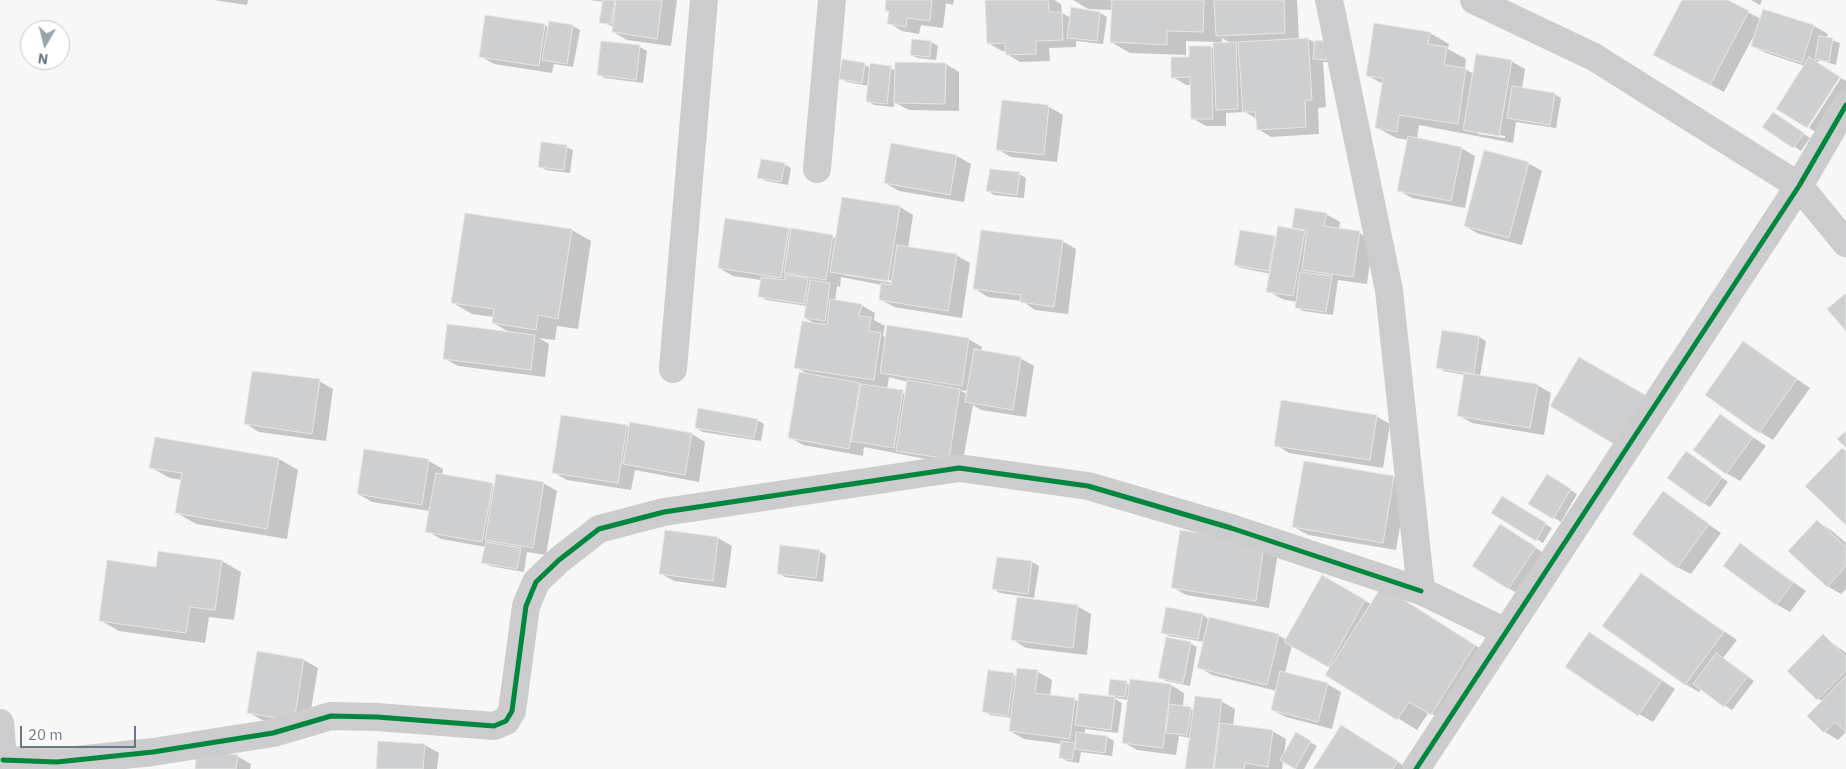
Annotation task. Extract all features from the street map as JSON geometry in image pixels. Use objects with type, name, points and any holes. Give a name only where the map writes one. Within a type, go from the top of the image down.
[{"type":"street","points":[[673,369],[704,0]]},
{"type":"street","points":[[817,169],[832,0]]},
{"type":"street","points":[[1329,0],[1389,290],[1421,591]]},
{"type":"street","points":[[1474,0],[1594,57],[1799,186],[1846,242]]},
{"type":"street","points":[[1416,769],[1799,186],[1846,105]]},
{"type":"street","points":[[0,723],[3,765],[103,759],[265,735],[331,716],[377,717],[494,726],[506,722],[512,711],[526,606],[536,582],[559,560],[599,529],[664,512],[959,468],[1088,486],[1231,528],[1421,591],[1506,632]]},
{"type":"building","points":[[603,0],[615,0],[611,24],[599,23]]},
{"type":"building","points":[[616,0],[662,0],[657,39],[612,32]]},
{"type":"building","points":[[886,0],[932,0],[930,21],[907,18],[906,27],[887,24],[889,11],[885,11]]},
{"type":"building","points":[[985,0],[1048,0],[1049,12],[1062,12],[1063,40],[1036,41],[1036,54],[1006,55],[1005,43],[987,44]]},
{"type":"building","points":[[1112,0],[1204,0],[1203,32],[1167,31],[1167,45],[1110,42]]},
{"type":"building","points":[[1214,0],[1284,0],[1285,33],[1216,36]]},
{"type":"building","points":[[1682,0],[1728,0],[1749,11],[1710,85],[1653,55]]},
{"type":"building","points":[[1071,7],[1100,12],[1097,41],[1067,38]]},
{"type":"building","points":[[1763,9],[1814,25],[1802,63],[1751,46]]},
{"type":"building","points":[[485,15],[545,24],[539,66],[479,57]]},
{"type":"building","points":[[549,21],[573,25],[567,64],[542,60]]},
{"type":"building","points":[[1374,23],[1430,32],[1428,44],[1447,47],[1444,65],[1466,68],[1458,124],[1399,115],[1397,132],[1375,128],[1383,78],[1366,76]]},
{"type":"building","points":[[1819,36],[1833,38],[1829,62],[1815,59]]},
{"type":"building","points":[[1308,38],[1312,100],[1305,100],[1306,127],[1257,130],[1255,112],[1243,112],[1238,42]]},
{"type":"building","points":[[912,39],[931,41],[930,57],[910,55]]},
{"type":"building","points":[[1315,40],[1329,42],[1327,60],[1313,59]]},
{"type":"building","points":[[601,41],[640,45],[636,80],[597,75]]},
{"type":"building","points":[[1236,42],[1238,109],[1216,110],[1213,43]]},
{"type":"building","points":[[1189,46],[1211,46],[1213,119],[1191,119],[1190,77],[1171,78],[1171,57],[1189,57]]},
{"type":"building","points":[[1476,54],[1512,60],[1499,136],[1463,130]]},
{"type":"building","points":[[1809,57],[1840,77],[1807,128],[1776,109]]},
{"type":"building","points":[[842,59],[865,63],[862,83],[839,79]]},
{"type":"building","points":[[895,62],[946,63],[945,104],[894,103]]},
{"type":"building","points":[[870,63],[891,66],[887,104],[866,102]]},
{"type":"building","points":[[1512,86],[1555,93],[1550,125],[1507,118]]},
{"type":"building","points":[[1002,100],[1049,105],[1044,155],[996,150]]},
{"type":"building","points":[[1773,112],[1804,133],[1793,148],[1762,127]]},
{"type":"building","points":[[1408,136],[1462,147],[1451,201],[1397,191]]},
{"type":"building","points":[[541,142],[567,145],[564,170],[538,167]]},
{"type":"building","points":[[891,143],[957,155],[950,195],[884,183]]},
{"type":"building","points":[[1484,150],[1529,162],[1509,238],[1464,226]]},
{"type":"building","points":[[761,159],[785,163],[781,182],[757,178]]},
{"type":"building","points":[[990,169],[1020,172],[1017,195],[986,191]]},
{"type":"building","points":[[842,197],[900,206],[888,281],[830,272]]},
{"type":"building","points":[[1295,208],[1327,213],[1324,226],[1360,231],[1353,277],[1302,270],[1307,230],[1292,228]]},
{"type":"building","points":[[465,213],[572,229],[558,319],[538,315],[536,330],[492,323],[494,309],[451,303]]},
{"type":"building","points":[[725,218],[789,228],[781,278],[718,268]]},
{"type":"building","points":[[1278,226],[1305,231],[1293,296],[1266,292]]},
{"type":"building","points":[[791,228],[833,235],[826,280],[784,273]]},
{"type":"building","points":[[981,230],[1063,240],[1054,307],[1020,302],[1021,295],[973,289]]},
{"type":"building","points":[[1240,230],[1275,236],[1269,271],[1234,265]]},
{"type":"building","points":[[897,245],[957,254],[948,311],[879,300],[881,283],[891,285]]},
{"type":"building","points":[[1300,272],[1332,276],[1326,312],[1295,308]]},
{"type":"building","points":[[785,275],[808,278],[804,304],[758,297],[761,277],[785,280]]},
{"type":"building","points":[[810,280],[830,283],[825,321],[804,318]]},
{"type":"building","points":[[1846,293],[1846,331],[1827,309]]},
{"type":"building","points":[[830,299],[862,304],[859,316],[871,317],[869,331],[881,333],[874,380],[794,368],[802,321],[827,325]]},
{"type":"building","points":[[447,324],[535,335],[531,370],[443,359]]},
{"type":"building","points":[[887,325],[969,338],[962,386],[880,373]]},
{"type":"building","points":[[1442,330],[1479,336],[1474,374],[1436,368]]},
{"type":"building","points":[[1743,341],[1797,379],[1759,433],[1705,395]]},
{"type":"building","points":[[974,349],[1021,357],[1013,410],[965,402]]},
{"type":"building","points":[[1579,357],[1647,396],[1617,446],[1550,406]]},
{"type":"building","points":[[252,371],[320,379],[312,434],[244,424]]},
{"type":"building","points":[[799,372],[860,383],[849,449],[788,438]]},
{"type":"building","points":[[1464,373],[1538,384],[1530,428],[1457,416]]},
{"type":"building","points":[[907,380],[960,389],[949,459],[896,451]]},
{"type":"building","points":[[861,384],[903,390],[894,448],[851,441]]},
{"type":"building","points":[[1281,400],[1377,415],[1370,460],[1274,446]]},
{"type":"building","points":[[698,408],[758,419],[754,438],[695,428]]},
{"type":"building","points":[[1720,414],[1753,437],[1726,474],[1693,450]]},
{"type":"building","points":[[561,415],[627,425],[618,483],[552,473]]},
{"type":"building","points":[[630,422],[692,433],[685,475],[623,464]]},
{"type":"building","points":[[1846,431],[1846,448],[1837,439]]},
{"type":"building","points":[[155,437],[279,458],[267,529],[175,513],[182,473],[149,468]]},
{"type":"building","points":[[1842,448],[1846,451],[1846,525],[1805,486]]},
{"type":"building","points":[[364,449],[429,459],[422,505],[357,494]]},
{"type":"building","points":[[1686,451],[1722,477],[1703,504],[1667,478]]},
{"type":"building","points":[[1304,461],[1394,476],[1383,543],[1292,527]]},
{"type":"building","points":[[436,473],[493,483],[482,542],[425,532]]},
{"type":"building","points":[[496,474],[544,482],[533,548],[485,540]]},
{"type":"building","points":[[1547,474],[1571,489],[1553,519],[1528,504]]},
{"type":"building","points":[[1663,491],[1709,524],[1677,568],[1632,534]]},
{"type":"building","points":[[1502,496],[1546,523],[1536,541],[1491,513]]},
{"type":"building","points":[[1817,520],[1846,547],[1846,566],[1827,587],[1788,551]]},
{"type":"building","points":[[1500,524],[1536,547],[1508,589],[1472,566]]},
{"type":"building","points":[[665,530],[718,537],[713,581],[659,574]]},
{"type":"building","points":[[1180,530],[1264,544],[1256,601],[1171,588]]},
{"type":"building","points":[[486,542],[521,548],[517,569],[481,563]]},
{"type":"building","points":[[1740,543],[1793,583],[1776,605],[1723,566]]},
{"type":"building","points":[[780,545],[820,550],[816,578],[777,574]]},
{"type":"building","points":[[158,551],[222,560],[215,610],[190,607],[186,633],[99,621],[107,560],[156,567]]},
{"type":"building","points":[[997,557],[1032,561],[1028,594],[992,589]]},
{"type":"building","points":[[1641,573],[1724,632],[1685,685],[1602,626]]},
{"type":"building","points":[[1322,575],[1365,600],[1328,667],[1284,642]]},
{"type":"building","points":[[1382,586],[1475,645],[1431,715],[1409,702],[1397,720],[1325,675]]},
{"type":"building","points":[[1017,597],[1078,605],[1073,648],[1011,640]]},
{"type":"building","points":[[1166,607],[1203,614],[1198,639],[1161,633]]},
{"type":"building","points":[[1209,617],[1279,634],[1267,685],[1197,668]]},
{"type":"building","points":[[1589,632],[1662,680],[1638,716],[1565,667]]},
{"type":"building","points":[[1823,634],[1846,657],[1846,671],[1817,700],[1787,671]]},
{"type":"building","points":[[1166,637],[1191,642],[1183,683],[1158,678]]},
{"type":"building","points":[[257,651],[304,659],[294,721],[247,713]]},
{"type":"building","points":[[1716,653],[1748,676],[1724,707],[1693,684]]},
{"type":"building","points":[[1017,668],[1038,670],[1035,693],[1075,698],[1070,739],[1009,731]]},
{"type":"building","points":[[988,670],[1014,673],[1008,716],[982,712]]},
{"type":"building","points":[[1280,671],[1328,683],[1318,722],[1271,710]]},
{"type":"building","points":[[1846,676],[1846,732],[1835,722],[1824,733],[1807,716]]},
{"type":"building","points":[[1110,679],[1127,681],[1125,697],[1108,695]]},
{"type":"building","points":[[1130,679],[1171,684],[1163,748],[1122,743]]},
{"type":"building","points":[[1079,693],[1115,697],[1111,730],[1075,725]]},
{"type":"building","points":[[1195,696],[1222,699],[1213,769],[1185,769]]},
{"type":"building","points":[[1169,704],[1191,707],[1187,735],[1166,733]]},
{"type":"building","points":[[1220,723],[1273,730],[1268,767],[1245,763],[1244,769],[1214,769]]},
{"type":"building","points":[[1341,725],[1398,761],[1393,769],[1313,769]]},
{"type":"building","points":[[1076,732],[1107,736],[1105,753],[1075,749]]},
{"type":"building","points":[[1296,732],[1311,741],[1295,769],[1280,760]]},
{"type":"building","points":[[378,741],[425,744],[423,769],[376,769]]},
{"type":"building","points":[[1061,741],[1075,743],[1072,760],[1059,758]]},
{"type":"building","points":[[197,750],[238,755],[236,769],[195,769]]},
{"type":"cycle path","points":[[1416,769],[1799,186],[1846,105]]},
{"type":"cycle path","points":[[3,760],[57,762],[153,752],[273,733],[331,716],[377,717],[494,726],[506,721],[512,711],[526,606],[536,582],[559,560],[599,529],[664,512],[959,468],[1088,486],[1231,528],[1421,591]]}]
